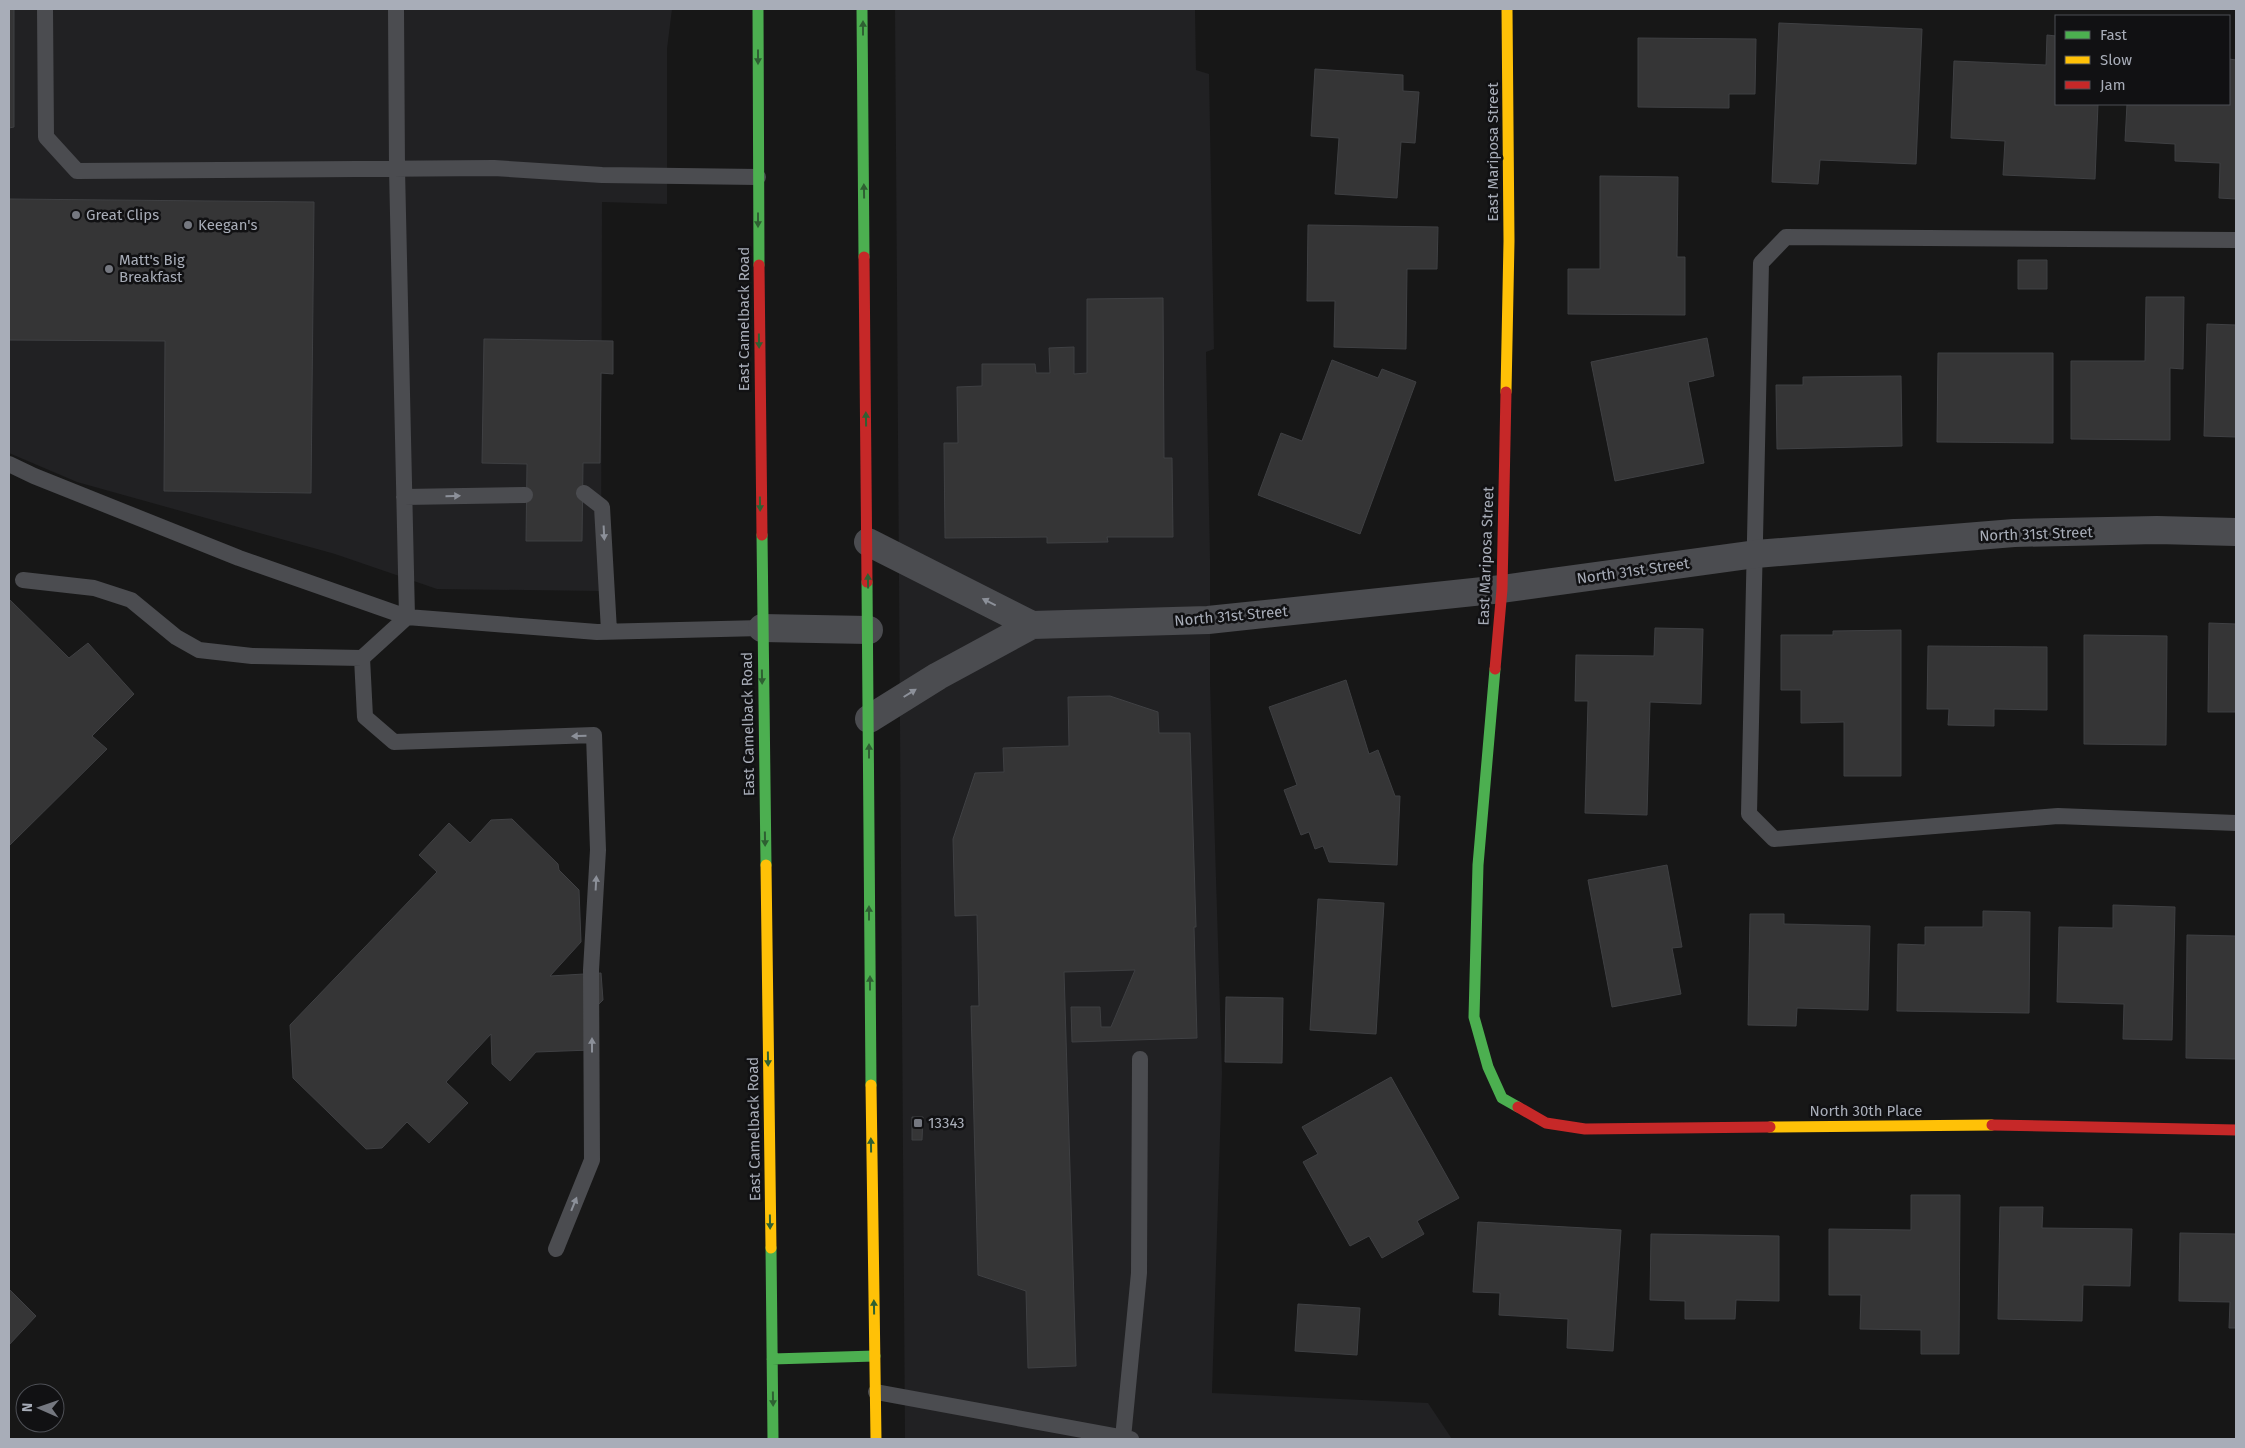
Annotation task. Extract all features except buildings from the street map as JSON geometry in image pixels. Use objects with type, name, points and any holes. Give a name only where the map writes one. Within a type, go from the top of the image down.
[{"type":"main road","name":"East Camelback Road","points":[[758,9],[762,628],[773,1439]]},
{"type":"main road","points":[[862,9],[869,630],[870,1100],[876,1439]]},
{"type":"main road","name":"East Mariposa Street","points":[[1502,1098],[1488,1067],[1474,1017],[1478,865],[1502,588],[1509,241],[1507,9]]},
{"type":"main road","name":"North 30th Place","points":[[1502,1098],[1546,1123],[1585,1130],[2001,1125],[2236,1130]]},
{"type":"main road","points":[[772,1359],[875,1356]]},
{"type":"street","name":"North 31st Street","points":[[869,719],[938,676],[1032,625],[1208,620],[1502,588],[1756,554],[2014,533],[2157,530],[2236,532]]},
{"type":"street","points":[[868,542],[988,601],[1032,625]]},
{"type":"street","points":[[762,628],[869,630]]},
{"type":"lane","points":[[45,9],[46,137],[77,171],[494,168],[602,175],[758,177]]},
{"type":"lane","points":[[23,580],[94,588],[131,600],[176,637],[198,650],[252,656],[362,658],[407,617],[396,169],[396,9]]},
{"type":"lane","points":[[2236,240],[1786,237],[1761,263],[1749,814],[1774,839],[2058,816],[2236,823]]},
{"type":"lane","points":[[9,464],[34,476],[239,558],[407,617],[597,632],[762,628]]},
{"type":"lane","points":[[584,493],[602,507],[609,631]]},
{"type":"lane","points":[[404,497],[525,495]]},
{"type":"lane","points":[[362,658],[365,717],[394,742],[594,735],[598,850],[592,970],[592,1160],[556,1249]]},
{"type":"lane","points":[[876,1392],[1127,1439],[1139,1274],[1140,1058]]},
{"type":"shaded area","points":[[9,9],[672,9],[667,49],[667,204],[602,202],[601,591],[437,589],[335,554],[77,482],[9,453]]},
{"type":"shaded area","points":[[895,9],[1195,9],[1196,70],[1209,74],[1214,349],[1206,352],[1210,682],[1222,1073],[1212,1393],[1428,1403],[1452,1439],[905,1439]]},
{"type":"traffic: fast","points":[[758,9],[759,265]]},
{"type":"traffic: fast","points":[[862,9],[864,257]]},
{"type":"traffic: fast","points":[[762,535],[766,865]]},
{"type":"traffic: fast","points":[[867,582],[871,1085]]},
{"type":"traffic: fast","points":[[1495,669],[1478,865],[1474,1017],[1488,1067],[1502,1098],[1518,1107]]},
{"type":"traffic: fast","points":[[771,1248],[773,1439]]},
{"type":"traffic: fast","points":[[772,1359],[875,1356]]},
{"type":"traffic: slow","points":[[1506,392],[1509,241],[1507,9]]},
{"type":"traffic: slow","points":[[766,865],[771,1248]]},
{"type":"traffic: slow","points":[[871,1085],[876,1439]]},
{"type":"traffic: slow","points":[[1770,1127],[1992,1125]]},
{"type":"traffic: jam","points":[[864,257],[867,582]]},
{"type":"traffic: jam","points":[[759,265],[762,535]]},
{"type":"traffic: jam","points":[[1495,669],[1502,589],[1506,392]]},
{"type":"traffic: jam","points":[[1518,1107],[1546,1123],[1585,1129],[1770,1127]]},
{"type":"traffic: jam","points":[[1992,1125],[2236,1130]]},
{"type":"place","name":"Great Clips","points":[[76,215]]},
{"type":"place","name":"Keegan's","points":[[188,225]]},
{"type":"place","name":"Matt's Big Breakfast","points":[[109,269]]},
{"type":"place","name":"13343","points":[[918,1123]]}]
